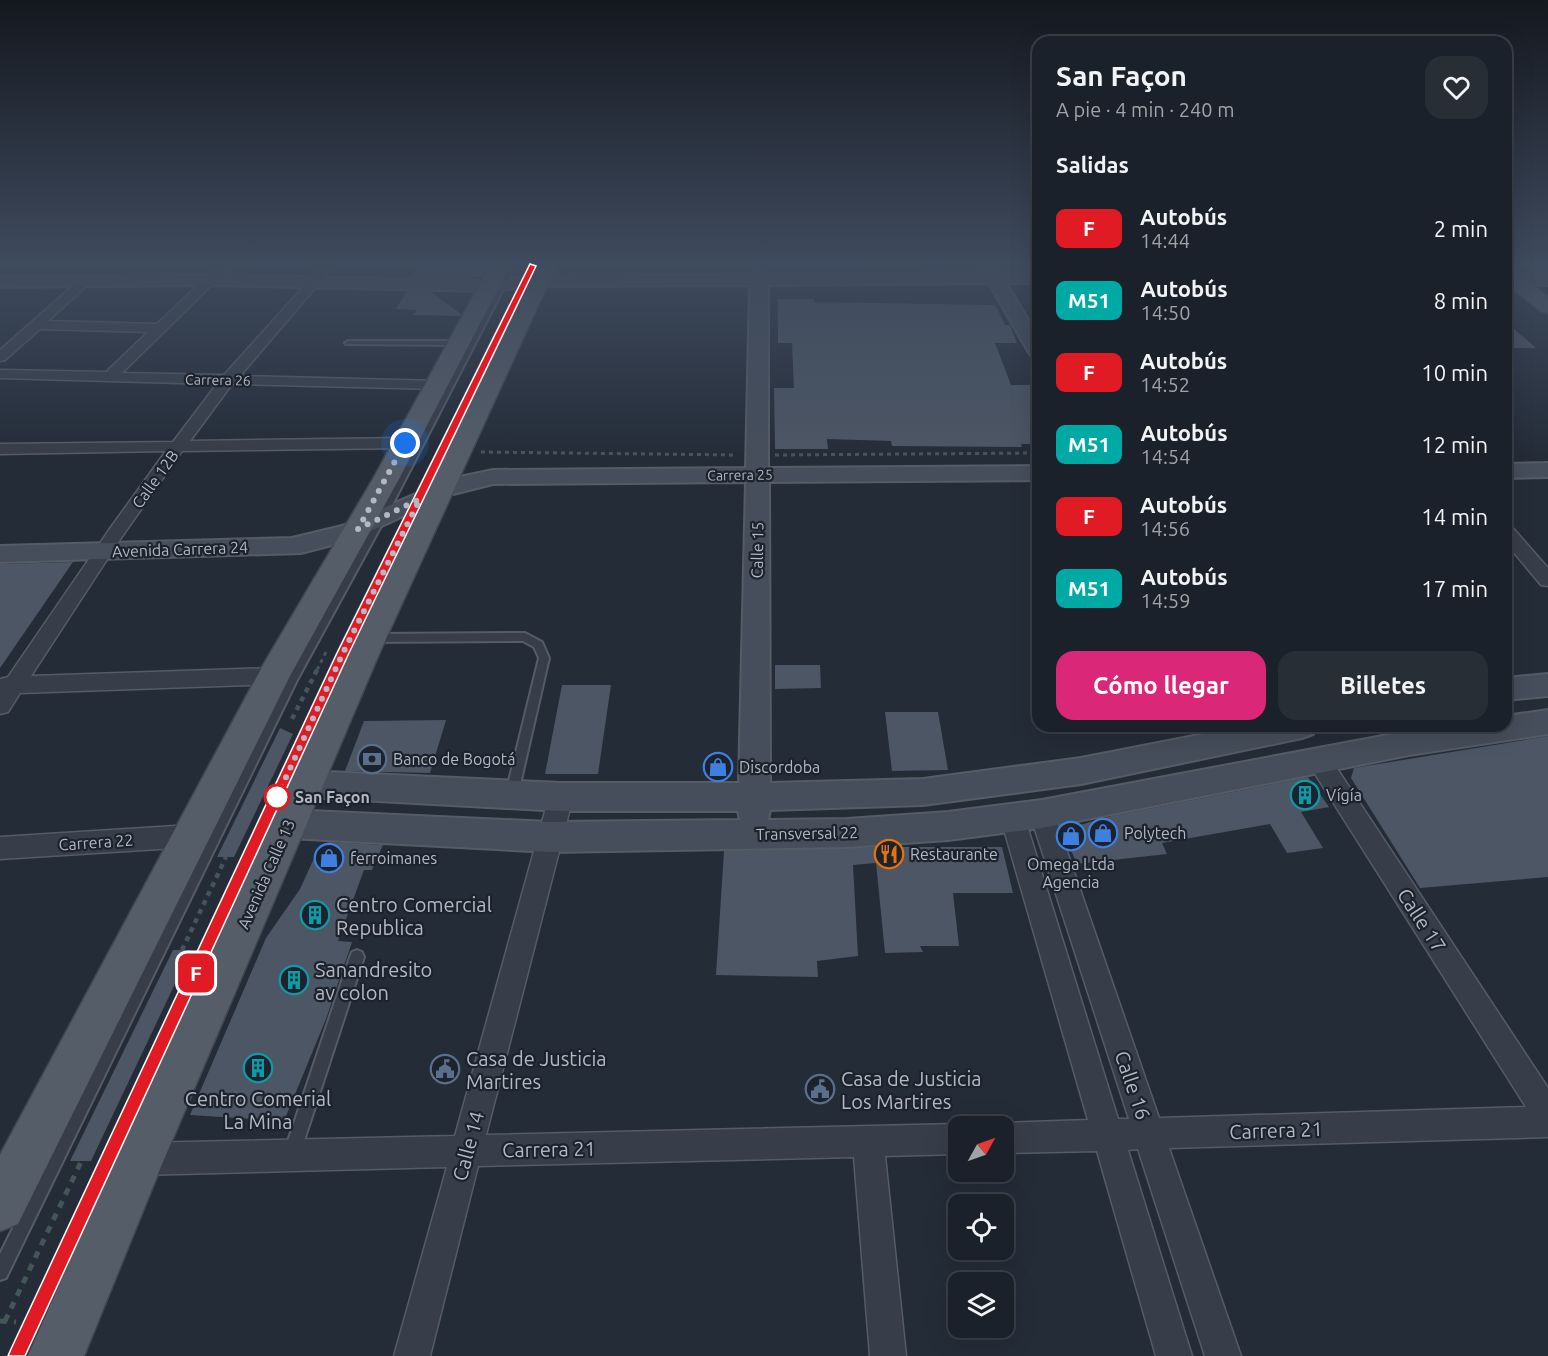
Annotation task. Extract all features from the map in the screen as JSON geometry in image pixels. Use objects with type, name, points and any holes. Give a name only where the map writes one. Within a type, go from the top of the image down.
[{"type":"main road","points":[[0,1206],[209,846],[274,676],[370,523],[430,385],[467,329]]},
{"type":"main road","name":"Avenida Calle 13","points":[[56,1356],[139,1159],[372,638],[431,494],[510,329]]},
{"type":"street","points":[[0,357],[30,329]]},
{"type":"street","points":[[109,377],[159,329]]},
{"type":"street","name":"Calle 12B","points":[[0,706],[7,685],[178,447],[228,380],[273,329]]},
{"type":"street","name":"Calle 15","points":[[753,835],[759,329]]},
{"type":"street","name":"Carrera 26","points":[[0,374],[430,385]]},
{"type":"street","points":[[0,449],[405,443]]},
{"type":"street","points":[[1512,471],[1548,470]]},
{"type":"street","name":"Carrera 25","points":[[431,494],[465,481],[493,477],[1032,473]]},
{"type":"street","name":"Avenida Carrera 24","points":[[0,537],[109,543],[292,546],[315,543],[370,523],[431,494]]},
{"type":"street","points":[[1512,538],[1548,580]]},
{"type":"street","name":"Avenida Carrera 24","points":[[0,554],[109,543]]},
{"type":"street","points":[[7,685],[274,676]]},
{"type":"street","points":[[1512,688],[1548,685]]},
{"type":"street","points":[[1512,727],[1548,722]]},
{"type":"street","points":[[306,784],[561,797],[754,797],[923,792],[983,786],[1147,759],[1268,732]]},
{"type":"street","name":"Calle 17","points":[[1293,732],[1310,764],[1548,1115]]},
{"type":"street","points":[[1310,764],[1409,743],[1482,732]]},
{"type":"street","name":"Transversal 22","points":[[289,824],[550,837],[847,833],[1028,816],[1310,764]]},
{"type":"street","name":"Calle 14","points":[[412,1356],[561,797]]},
{"type":"street","points":[[1028,816],[1108,1135],[1174,1356]]},
{"type":"street","name":"Calle 16","points":[[1028,816],[1149,1134],[1223,1356]]},
{"type":"street","name":"Carrera 22","points":[[0,848],[209,846]]},
{"type":"street","name":"Carrera 21","points":[[1014,1138],[1548,1122]]},
{"type":"street","name":"Carrera 21","points":[[139,1159],[948,1139]]},
{"type":"street","points":[[868,1141],[888,1356]]},
{"type":"lane","points":[[0,1272],[370,523],[471,329]]},
{"type":"lane","points":[[348,343],[459,343]]},
{"type":"lane","points":[[18,1356],[343,653],[431,494]]},
{"type":"lane","points":[[372,638],[525,637],[538,645],[544,658],[511,796]]},
{"type":"lane","points":[[291,1155],[357,957]]},
{"type":"path","points":[[292,719],[326,652]]},
{"type":"path","points":[[182,950],[209,846]]},
{"type":"path","points":[[16,1322],[2,1321],[81,1162]]},
{"type":"building","points":[[778,329],[1012,329],[1017,343],[995,343],[1011,385],[1032,385],[1032,444],[1021,444],[1022,447],[892,446],[891,441],[827,439],[828,449],[775,449],[774,388],[794,388],[792,343],[778,343]]},
{"type":"building","points":[[1512,329],[1514,329],[1536,348],[1512,348]]},
{"type":"building","points":[[73,562],[0,668],[0,564]]},
{"type":"building","points":[[775,665],[820,665],[821,688],[775,689]]},
{"type":"building","points":[[562,685],[611,685],[598,774],[545,774]]},
{"type":"building","points":[[885,712],[938,712],[948,770],[892,771]]},
{"type":"building","points":[[446,720],[430,773],[345,771],[364,721]]},
{"type":"building","name":"San Façon","points":[[280,728],[293,734],[234,857],[217,857]]},
{"type":"building","points":[[1548,736],[1548,877],[1420,888],[1351,778],[1354,768]]},
{"type":"building","points":[[1308,777],[1329,807],[1301,812],[1323,848],[1287,853],[1270,824],[1162,843],[1167,854],[1077,864],[1062,830],[1112,816]]},
{"type":"building","points":[[330,842],[383,845],[372,870],[364,870],[338,941],[352,942],[326,1019],[284,1121],[190,1115],[266,938],[300,889],[320,845]]},
{"type":"building","points":[[874,847],[1002,847],[1013,893],[953,893],[959,946],[920,946],[923,952],[885,953],[876,863],[853,865],[858,956],[817,961],[818,977],[716,975],[724,851]]},
{"type":"building","points":[[173,950],[191,950],[91,1161],[70,1161]]},
{"type":"bus line","name":"F","points":[[18,1356],[343,653],[502,329]]},
{"type":"place","name":"Banco de Bogotá","points":[[372,759]]},
{"type":"place","name":"Discordoba","points":[[718,767]]},
{"type":"place","name":"Vígía","points":[[1305,795]]},
{"type":"place","name":"San Façon","points":[[277,797]]},
{"type":"place","name":"Polytech","points":[[1103,833]]},
{"type":"place","name":"Omega Ltda Agencia","points":[[1071,836]]},
{"type":"place","name":"Restaurante","points":[[889,854]]},
{"type":"place","name":"ferroimanes","points":[[329,858]]},
{"type":"place","name":"Centro Comercial Republica","points":[[315,915]]},
{"type":"place","name":"Sanandresito av colon","points":[[294,980]]},
{"type":"place","name":"Centro Comerial La Mina","points":[[258,1068]]},
{"type":"place","name":"Casa de Justicia Martires","points":[[445,1069]]},
{"type":"place","name":"Casa de Justicia Los Martires","points":[[820,1089]]},
{"type":"route","points":[[277,797],[343,653],[420,499],[358,529],[405,443]]}]
